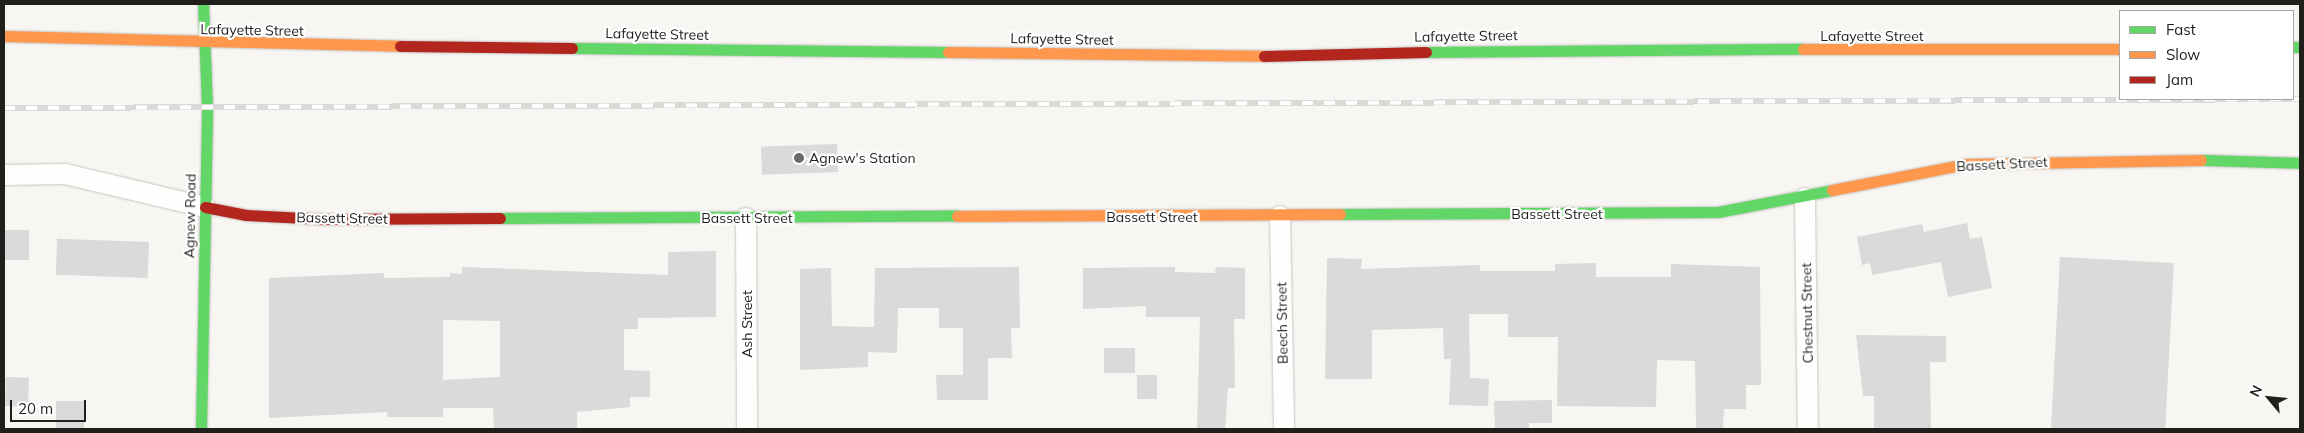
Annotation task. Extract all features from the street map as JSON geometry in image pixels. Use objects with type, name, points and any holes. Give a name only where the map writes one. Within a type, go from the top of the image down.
[{"type":"street","name":"Agnew Road","points":[[201,429],[205,207],[203,4]]},
{"type":"street","name":"Lafayette Street","points":[[4,36],[203,44],[1250,56],[1537,49],[2119,49]]},
{"type":"street","name":"Bassett Street","points":[[4,175],[65,174],[246,216],[324,219],[1280,216],[1718,212],[1805,198],[1966,164],[2133,158],[2300,163]]},
{"type":"street","name":"Chestnut Street","points":[[1805,198],[1808,429]]},
{"type":"street","name":"Beech Street","points":[[1280,216],[1284,429]]},
{"type":"street","name":"Ash Street","points":[[746,218],[747,429]]},
{"type":"building","name":"Agnew's Station","points":[[837,144],[838,172],[762,175],[761,147]]},
{"type":"building","points":[[1967,223],[1970,239],[1982,237],[1992,288],[1948,297],[1941,262],[1872,275],[1870,263],[1862,265],[1857,237],[1922,224],[1924,232]]},
{"type":"building","points":[[4,230],[29,230],[29,260],[4,260]]},
{"type":"building","points":[[57,239],[149,242],[148,278],[56,275]]},
{"type":"building","points":[[716,251],[716,317],[638,318],[638,329],[624,329],[624,370],[650,371],[650,397],[630,397],[630,407],[577,412],[577,429],[494,429],[493,408],[443,408],[443,417],[387,417],[387,412],[269,418],[269,278],[384,273],[384,278],[450,277],[450,273],[462,274],[462,267],[668,275],[668,252]],"holes":[[[443,320],[500,321],[500,377],[443,380]]]},
{"type":"building","points":[[2060,257],[2174,263],[2165,429],[2051,429]]},
{"type":"building","points":[[1327,258],[1362,259],[1361,269],[1480,265],[1480,271],[1555,271],[1555,264],[1596,263],[1596,277],[1671,277],[1671,264],[1760,267],[1761,385],[1746,385],[1746,409],[1724,409],[1723,429],[1696,429],[1695,361],[1657,360],[1656,407],[1557,406],[1558,337],[1508,337],[1508,314],[1469,314],[1470,378],[1489,379],[1488,406],[1449,405],[1451,359],[1444,359],[1443,328],[1372,330],[1372,379],[1325,379]]},
{"type":"building","points":[[1019,267],[1020,328],[1011,328],[1012,358],[988,358],[988,400],[937,400],[936,375],[963,375],[963,328],[939,328],[939,308],[898,308],[897,353],[868,352],[868,367],[800,370],[800,269],[831,268],[832,326],[874,327],[875,268]]},
{"type":"building","points":[[1175,267],[1175,272],[1215,273],[1216,267],[1245,268],[1245,319],[1234,319],[1235,388],[1228,388],[1225,429],[1197,429],[1200,317],[1146,317],[1146,306],[1083,309],[1083,268]]},
{"type":"building","points":[[1856,335],[1946,336],[1946,362],[1930,362],[1931,429],[1874,429],[1874,396],[1863,396]]},
{"type":"building","points":[[1104,348],[1135,348],[1135,373],[1104,373]]},
{"type":"building","points":[[1137,375],[1157,375],[1157,399],[1137,399]]},
{"type":"building","points":[[6,377],[29,378],[28,407],[5,406]]},
{"type":"building","points":[[1552,400],[1552,423],[1529,423],[1529,429],[1495,429],[1494,401]]},
{"type":"building","points":[[56,401],[84,401],[84,429],[56,429]]},
{"type":"railway","points":[[2294,99],[2300,99]]},
{"type":"railway","points":[[4,108],[2119,100]]},
{"type":"traffic: fast","points":[[201,429],[207,107],[203,4]]},
{"type":"traffic: fast","points":[[2294,47],[2300,47]]},
{"type":"traffic: fast","points":[[572,48],[948,52]]},
{"type":"traffic: fast","points":[[1426,52],[1803,49]]},
{"type":"traffic: fast","points":[[2201,160],[2300,163]]},
{"type":"traffic: fast","points":[[1340,214],[1718,212],[1832,190]]},
{"type":"traffic: fast","points":[[500,218],[957,216]]},
{"type":"traffic: slow","points":[[4,36],[400,46]]},
{"type":"traffic: slow","points":[[1803,49],[2119,49]]},
{"type":"traffic: slow","points":[[948,52],[1264,56]]},
{"type":"traffic: slow","points":[[1832,190],[1966,164],[2201,160]]},
{"type":"traffic: slow","points":[[957,216],[1340,214]]},
{"type":"traffic: jam","points":[[400,46],[572,48]]},
{"type":"traffic: jam","points":[[1264,56],[1426,52]]},
{"type":"traffic: jam","points":[[205,207],[246,215],[324,219],[500,218]]},
{"type":"place","name":"Agnew's Station","points":[[799,158]]}]
